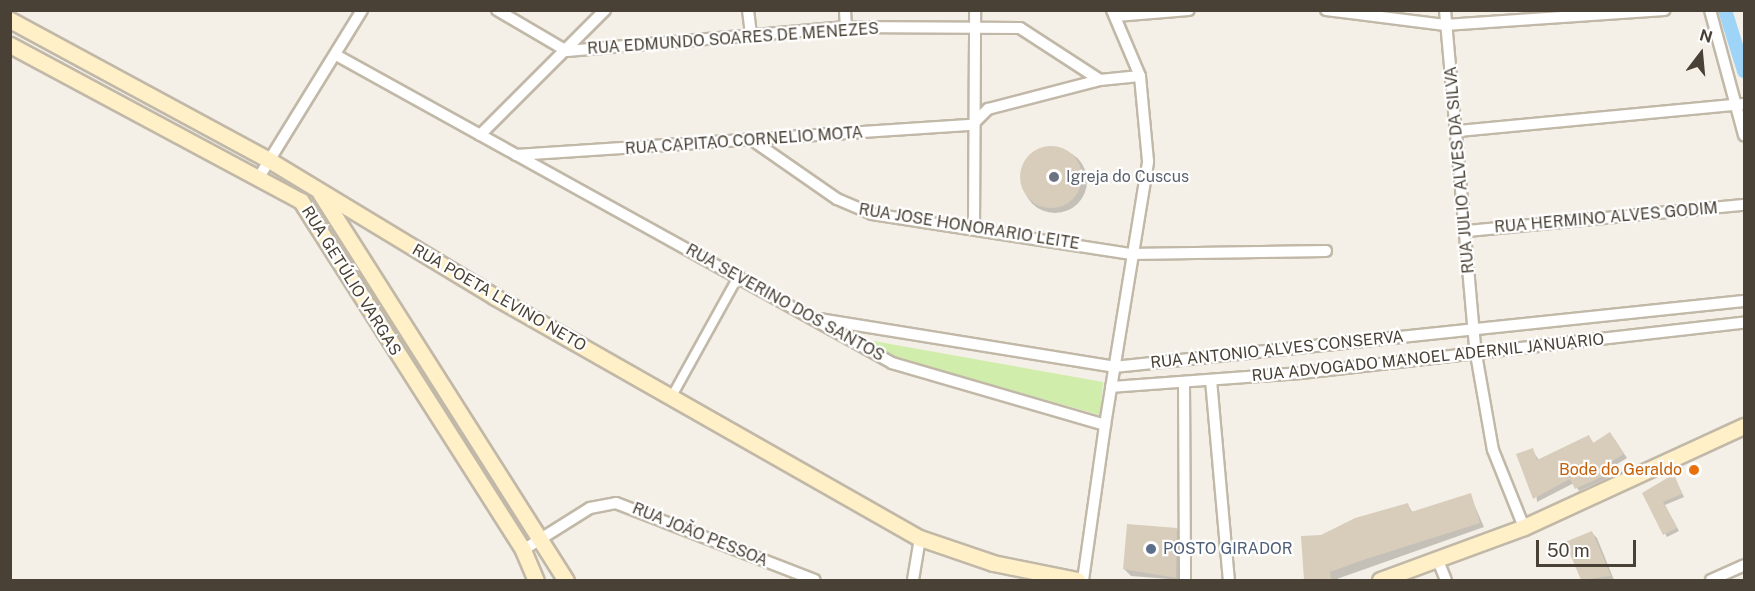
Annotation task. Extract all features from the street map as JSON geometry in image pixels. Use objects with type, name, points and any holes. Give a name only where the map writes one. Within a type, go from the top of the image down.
[{"type":"main road","name":"RUA POETA LEVINO NETO","points":[[10,20],[269,160],[920,538],[993,563],[1077,580]]},
{"type":"main road","name":"RUA GETÚLIO VARGAS","points":[[10,45],[301,201],[523,550],[536,580]]},
{"type":"main road","name":"RUA GETÚLIO VARGAS","points":[[318,189],[498,478],[566,580]]},
{"type":"main road","points":[[1380,580],[1439,563],[1524,527],[1744,426]]},
{"type":"main road","points":[[460,451],[476,442]]},
{"type":"main road","points":[[481,485],[498,478]]},
{"type":"main road","name":"RUA POETA LEVINO NETO","points":[[993,563],[1020,580]]},
{"type":"street","points":[[259,177],[362,10]]},
{"type":"street","points":[[497,10],[567,51]]},
{"type":"street","points":[[480,135],[567,51],[605,10]]},
{"type":"street","points":[[748,10],[751,34]]},
{"type":"street","points":[[845,10],[846,27]]},
{"type":"street","points":[[974,227],[972,26],[975,10]]},
{"type":"street","points":[[1083,580],[1130,254],[1147,179],[1140,76],[1114,12],[1189,10]]},
{"type":"street","points":[[1326,10],[1445,25],[1664,10]]},
{"type":"street","name":"RUA JULIO ALVES DA SILVA","points":[[1445,10],[1458,130],[1476,354],[1493,450],[1524,527]]},
{"type":"street","points":[[1710,10],[1741,104],[1744,135]]},
{"type":"street","name":"RUA EDMUNDO SOARES DE MENEZES","points":[[567,51],[846,27],[1020,28],[1100,80]]},
{"type":"street","name":"RUA SEVERINO DOS SANTOS","points":[[336,55],[739,275],[892,363],[1105,425]]},
{"type":"street","points":[[972,125],[988,109],[1100,80],[1140,76]]},
{"type":"street","points":[[1458,130],[1741,104]]},
{"type":"street","name":"RUA CAPITAO CORNELIO MOTA","points":[[516,155],[755,142],[972,125]]},
{"type":"street","name":"RUA JOSE HONORARIO LEITE","points":[[755,142],[855,209],[1130,254],[1326,251]]},
{"type":"street","name":"RUA HERMINO ALVES GODIM","points":[[1467,231],[1744,205]]},
{"type":"street","points":[[672,396],[739,275]]},
{"type":"street","name":"RUA ANTONIO ALVES CONSERVA","points":[[812,318],[1114,367],[1744,301]]},
{"type":"street","name":"RUA ADVOGADO MANOEL ADERNIL JANUARIO","points":[[1111,387],[1211,380],[1476,354],[1744,323]]},
{"type":"street","points":[[1211,380],[1228,580]]},
{"type":"street","points":[[1184,382],[1185,580]]},
{"type":"street","name":"RUA JOÃO PESSOA","points":[[523,550],[590,508],[616,503],[814,580]]},
{"type":"street","points":[[913,580],[920,538]]},
{"type":"street","points":[[1439,563],[1446,580]]},
{"type":"street","points":[[1711,580],[1744,565]]},
{"type":"green space","points":[[868,340],[1103,382],[1100,415],[893,357]]},
{"type":"building","points":[[1051,146],[1073,155],[1082,177],[1073,199],[1051,208],[1029,199],[1020,177],[1029,155]]},
{"type":"building","points":[[1610,432],[1624,454],[1604,466],[1608,474],[1575,489],[1570,479],[1533,499],[1516,454],[1533,448],[1537,460],[1589,435],[1593,443]]},
{"type":"building","points":[[1674,474],[1682,494],[1663,502],[1677,528],[1663,535],[1642,493]]},
{"type":"building","points":[[1471,493],[1480,523],[1330,572],[1331,579],[1304,580],[1301,536],[1321,535],[1355,518],[1408,503],[1411,512]]},
{"type":"building","name":"POSTO GIRADOR","points":[[1127,524],[1177,528],[1176,578],[1123,569]]},
{"type":"building","points":[[1592,531],[1611,576],[1581,580],[1565,542]]},
{"type":"waterway","points":[[1725,10],[1744,71]]},
{"type":"place","name":"Igreja do Cuscus","points":[[1054,177]]},
{"type":"place","name":"Bode do Geraldo","points":[[1694,470]]},
{"type":"place","name":"POSTO GIRADOR","points":[[1151,549]]}]
